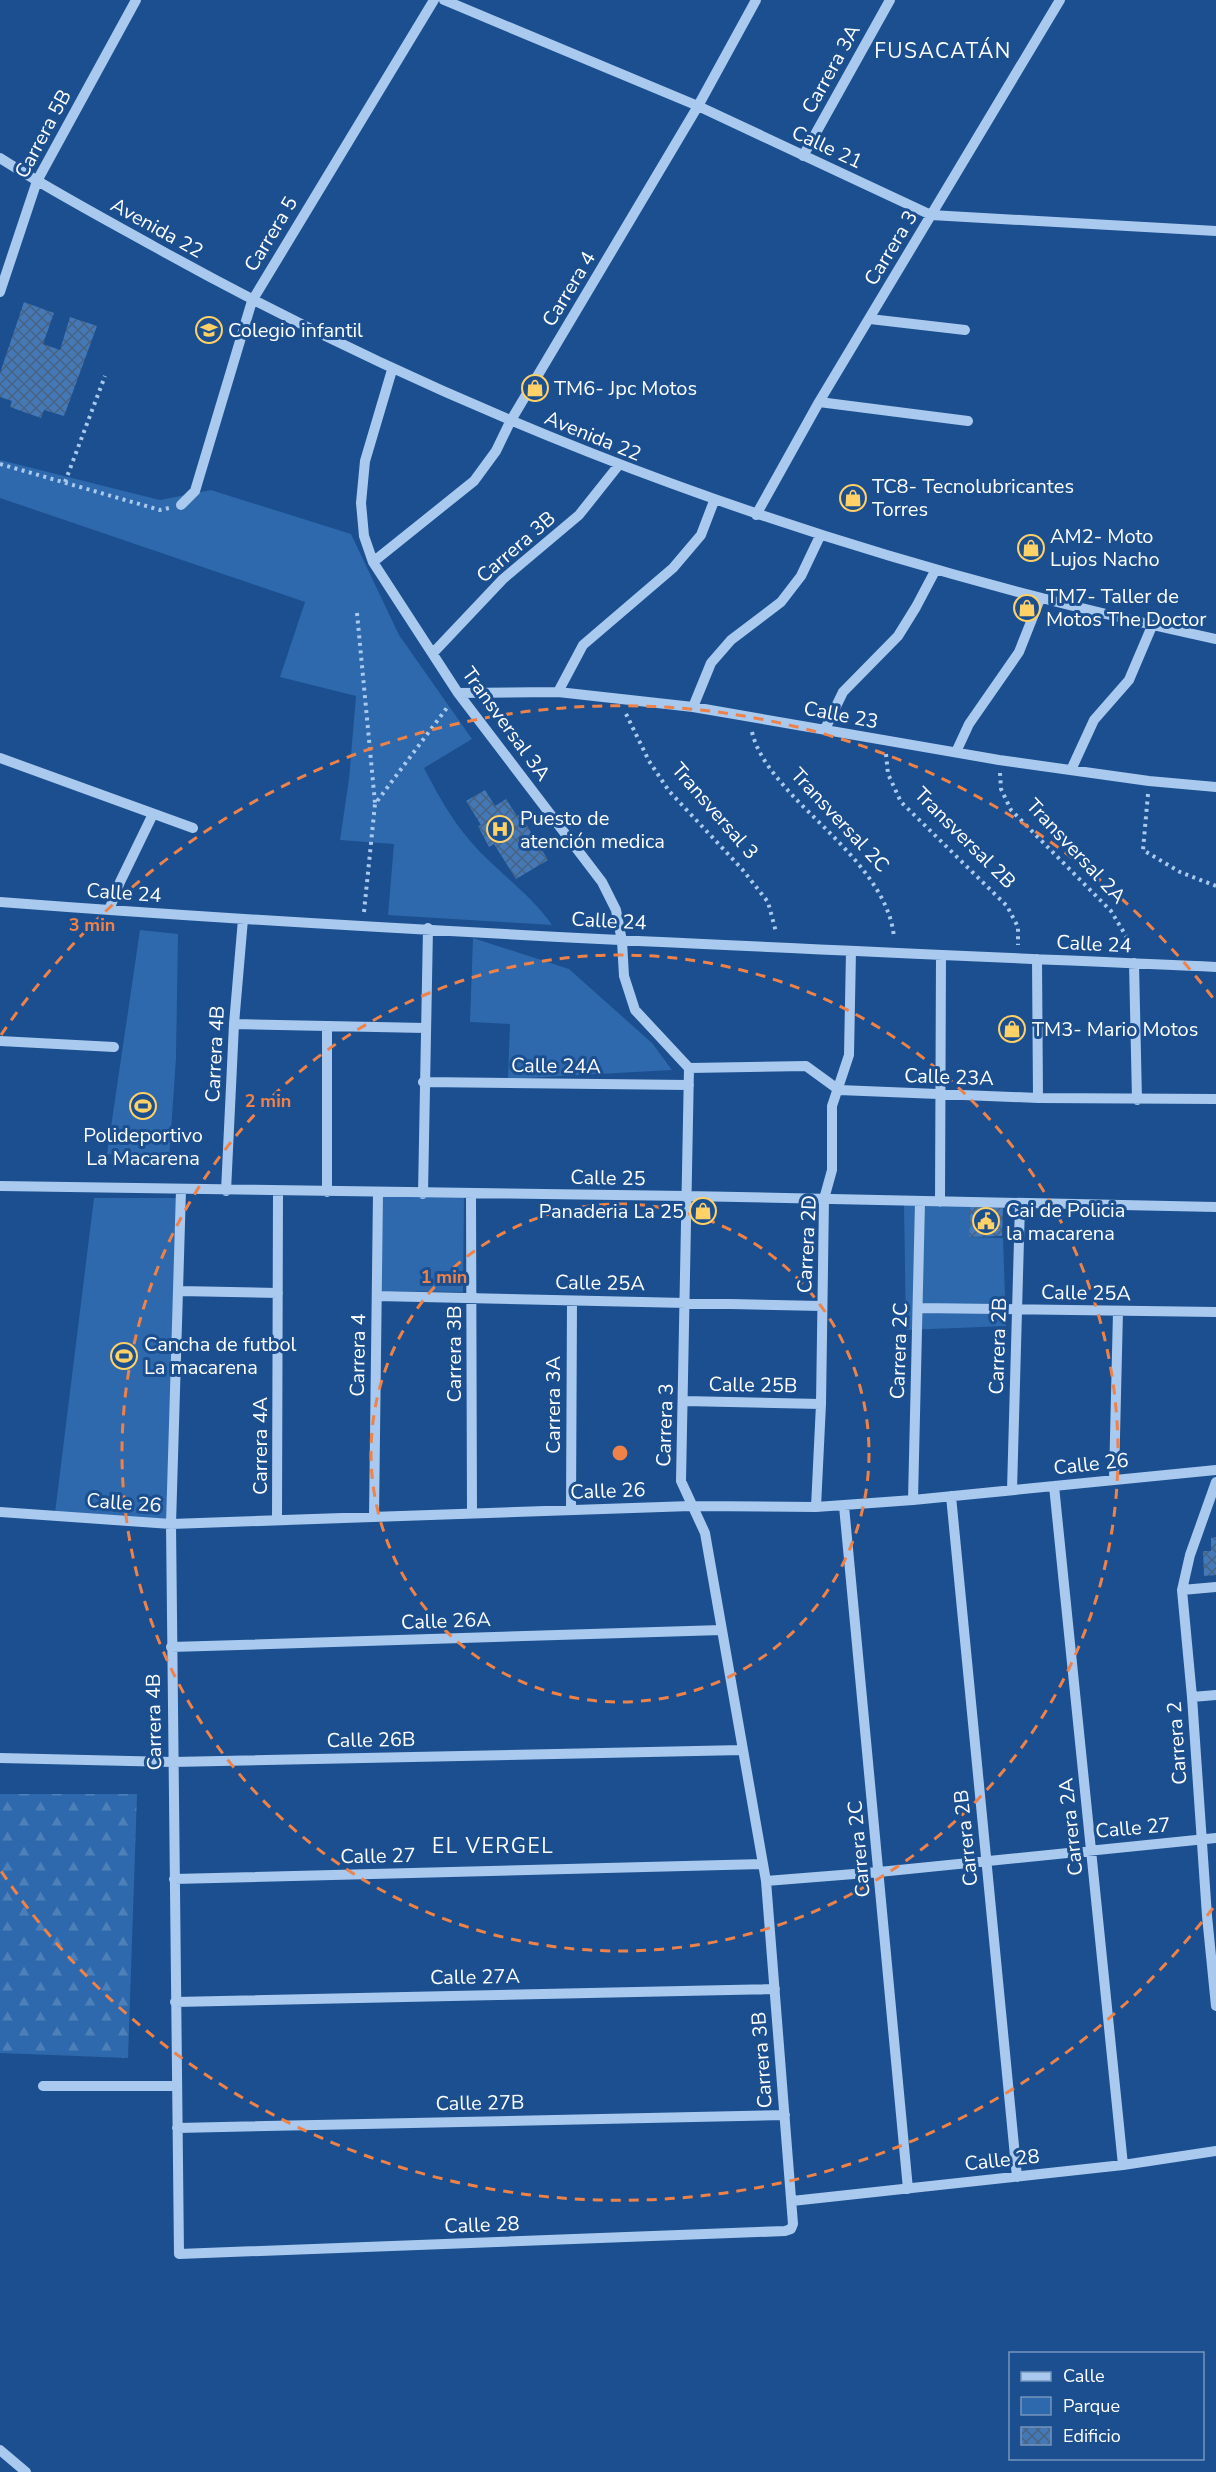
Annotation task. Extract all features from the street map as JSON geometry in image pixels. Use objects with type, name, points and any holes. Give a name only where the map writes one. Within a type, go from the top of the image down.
[{"type":"street","name":"Carrera 5B","points":[[0,292],[37,181],[136,0]]},
{"type":"street","name":"Carrera 5","points":[[182,505],[195,491],[252,301],[434,0]]},
{"type":"street","name":"Calle 21","points":[[444,0],[698,106],[931,215],[1216,231]]},
{"type":"street","name":"Carrera 4","points":[[372,562],[474,482],[496,451],[510,422],[698,106],[756,0]]},
{"type":"street","name":"Carrera 3A","points":[[803,156],[891,0]]},
{"type":"street","name":"Carrera 3","points":[[756,515],[819,402],[1060,0]]},
{"type":"street","name":"Avenida 22","points":[[0,158],[252,301],[392,370],[618,466],[756,515],[935,571],[1040,599],[1216,639]]},
{"type":"street","points":[[870,320],[965,330]]},
{"type":"street","name":"Transversal 3A","points":[[392,370],[365,461],[363,525],[372,562],[458,693],[602,882],[616,910],[622,940]]},
{"type":"street","points":[[819,402],[968,421]]},
{"type":"street","name":"Carrera 3B","points":[[433,653],[503,579],[579,515],[618,466]]},
{"type":"street","points":[[558,692],[583,645],[674,568],[701,535],[714,501]]},
{"type":"street","points":[[693,707],[711,663],[732,640],[781,602],[801,576],[820,536]]},
{"type":"street","points":[[825,729],[843,692],[898,636],[935,571]]},
{"type":"street","points":[[956,752],[969,724],[1018,652],[1040,599]]},
{"type":"street","points":[[1071,770],[1094,720],[1129,680],[1152,626]]},
{"type":"street","name":"Calle 23","points":[[458,693],[558,692],[693,707],[999,760],[1149,781],[1216,787]]},
{"type":"street","points":[[0,758],[193,828]]},
{"type":"street","points":[[109,910],[153,814]]},
{"type":"street","name":"Calle 24","points":[[0,902],[243,920],[780,948],[1216,967]]},
{"type":"street","name":"Carrera 4B","points":[[226,1191],[234,1024],[243,920]]},
{"type":"street","points":[[423,1194],[423,1082],[428,928]]},
{"type":"street","points":[[622,940],[624,976],[635,1010],[689,1068],[806,1066],[838,1090]]},
{"type":"street","name":"Carrera 2D","points":[[816,1507],[821,1404],[824,1199],[832,1170],[832,1106],[849,1055],[851,951]]},
{"type":"street","points":[[940,1202],[941,955]]},
{"type":"street","points":[[1037,959],[1038,1098]]},
{"type":"street","points":[[1134,963],[1137,1100]]},
{"type":"street","points":[[234,1024],[425,1028]]},
{"type":"street","points":[[327,1026],[327,1192]]},
{"type":"street","points":[[0,1041],[114,1047]]},
{"type":"street","name":"Carrera 3","points":[[689,1068],[681,1480],[705,1533],[766,1881]]},
{"type":"street","name":"Calle 24A","points":[[423,1082],[689,1085]]},
{"type":"street","name":"Calle 23A","points":[[838,1090],[1038,1098],[1216,1099]]},
{"type":"street","name":"Calle 25","points":[[0,1186],[423,1194],[687,1196],[1216,1208]]},
{"type":"street","name":"Carrera 4B","points":[[179,2254],[171,1524],[181,1190]]},
{"type":"street","name":"Carrera 4A","points":[[277,1520],[278,1191]]},
{"type":"street","name":"Carrera 4","points":[[374,1517],[378,1193]]},
{"type":"street","name":"Carrera 3B","points":[[471,1194],[472,1514]]},
{"type":"street","name":"Carrera 2C","points":[[913,1500],[920,1202]]},
{"type":"street","name":"Carrera 2B","points":[[1012,1490],[1020,1204]]},
{"type":"street","points":[[179,1292],[278,1293]]},
{"type":"street","name":"Calle 25A","points":[[377,1296],[822,1306]]},
{"type":"street","name":"Carrera 3A","points":[[571,1510],[572,1301]]},
{"type":"street","name":"Calle 25A","points":[[919,1308],[1216,1312]]},
{"type":"street","points":[[1114,1479],[1118,1311]]},
{"type":"street","name":"Calle 25B","points":[[684,1401],[821,1404]]},
{"type":"street","name":"Calle 26","points":[[0,1512],[171,1524],[691,1506],[816,1507],[913,1500],[1216,1470]]},
{"type":"street","name":"Carrera 2","points":[[1216,1482],[1190,1555],[1182,1590],[1202,1840],[1211,1916],[1216,2006]]},
{"type":"street","name":"Carrera 2A","points":[[1054,1486],[1123,2165]]},
{"type":"street","name":"Carrera 2B","points":[[951,1496],[1017,2176]]},
{"type":"street","name":"Carrera 2C","points":[[844,1506],[908,2189]]},
{"type":"street","points":[[1182,1590],[1216,1587]]},
{"type":"street","name":"Calle 26A","points":[[171,1647],[722,1630]]},
{"type":"street","points":[[1192,1697],[1216,1695]]},
{"type":"street","name":"Calle 26B","points":[[0,1758],[172,1762],[743,1750]]},
{"type":"street","name":"Calle 27","points":[[766,1881],[986,1862],[1216,1838]]},
{"type":"street","name":"Calle 27","points":[[174,1879],[763,1864]]},
{"type":"street","name":"Carrera 3B","points":[[766,1881],[794,2224],[791,2229],[785,2231]]},
{"type":"street","name":"Calle 27A","points":[[175,2002],[775,1989]]},
{"type":"street","points":[[43,2086],[176,2086]]},
{"type":"street","name":"Calle 27B","points":[[177,2128],[785,2115]]},
{"type":"street","name":"Calle 28","points":[[792,2200],[1123,2165],[1216,2151]]},
{"type":"street","name":"Calle 28","points":[[179,2254],[785,2231]]},
{"type":"street","points":[[0,2450],[26,2472]]},
{"type":"path","points":[[65,482],[105,376]]},
{"type":"path","points":[[0,464],[160,510],[182,505]]},
{"type":"path","points":[[357,613],[375,804],[362,925]]},
{"type":"path","points":[[375,804],[458,693]]},
{"type":"path","name":"Transversal 3","points":[[619,699],[649,761],[669,790],[742,869],[768,902],[780,948]]},
{"type":"path","name":"Transversal 2C","points":[[749,716],[755,746],[775,777],[878,888],[893,921],[895,953]]},
{"type":"path","name":"Transversal 2B","points":[[885,741],[888,774],[901,802],[1007,906],[1018,927],[1019,958]]},
{"type":"path","name":"Transversal 2A","points":[[999,760],[1001,789],[1011,810],[1111,911],[1126,936],[1134,963]]},
{"type":"path","points":[[1149,781],[1143,850],[1180,872],[1216,886]]},
{"type":"green space","points":[[0,460],[160,500],[211,490],[351,534],[399,635],[472,739],[424,768],[445,806],[464,833],[481,853],[534,903],[552,925],[388,915],[394,844],[340,840],[349,779],[356,696],[280,677],[305,602],[0,498]]},
{"type":"green space","points":[[140,930],[178,934],[176,1058],[169,1160],[107,1154]]},
{"type":"green space","points":[[473,938],[569,969],[652,1043],[672,1070],[508,1079],[510,1024],[470,1022]]},
{"type":"green space","points":[[381,1195],[464,1196],[463,1292],[379,1291]]},
{"type":"green space","name":"Cancha de futbol La macarena","points":[[94,1198],[178,1198],[169,1523],[55,1513]]},
{"type":"green space","points":[[904,1204],[970,1205],[969,1237],[1003,1238],[1006,1326],[906,1330]]},
{"type":"green space","points":[[0,1794],[137,1794],[128,2058],[0,2053]]},
{"type":"building","points":[[24,302],[54,313],[43,344],[60,350],[70,317],[97,326],[64,416],[44,410],[41,418],[10,407],[12,401],[0,397],[0,373]]},
{"type":"building","points":[[485,790],[495,806],[506,799],[517,816],[520,814],[548,860],[516,879],[494,844],[489,847],[478,826],[481,825],[466,801]]},
{"type":"building","name":"Cai de Policia la macarena","points":[[970,1205],[1003,1205],[1002,1236],[969,1237]]},
{"type":"building","points":[[1216,1537],[1216,1575],[1204,1576],[1203,1551],[1211,1551],[1211,1538]]},
{"type":"place","name":"Colegio infantil","points":[[209,330]]},
{"type":"place","name":"TM6- Jpc Motos","points":[[535,388]]},
{"type":"place","name":"TC8- Tecnolubricantes Torres","points":[[853,498]]},
{"type":"place","name":"AM2- Moto Lujos Nacho","points":[[1031,548]]},
{"type":"place","name":"TM7- Taller de Motos The Doctor","points":[[1027,608]]},
{"type":"place","name":"Puesto de atención medica","points":[[500,829]]},
{"type":"place","name":"TM3- Mario Motos","points":[[1012,1029]]},
{"type":"place","name":"Polideportivo La Macarena","points":[[143,1106]]},
{"type":"place","name":"Panaderia La 25","points":[[703,1211]]},
{"type":"place","name":"Cai de Policia la macarena","points":[[986,1221]]},
{"type":"place","name":"Cancha de futbol La macarena","points":[[124,1356]]},
{"type":"district","name":"FUSACATÁN","points":[[943,51]]},
{"type":"district","name":"EL VERGEL","points":[[493,1846]]}]
